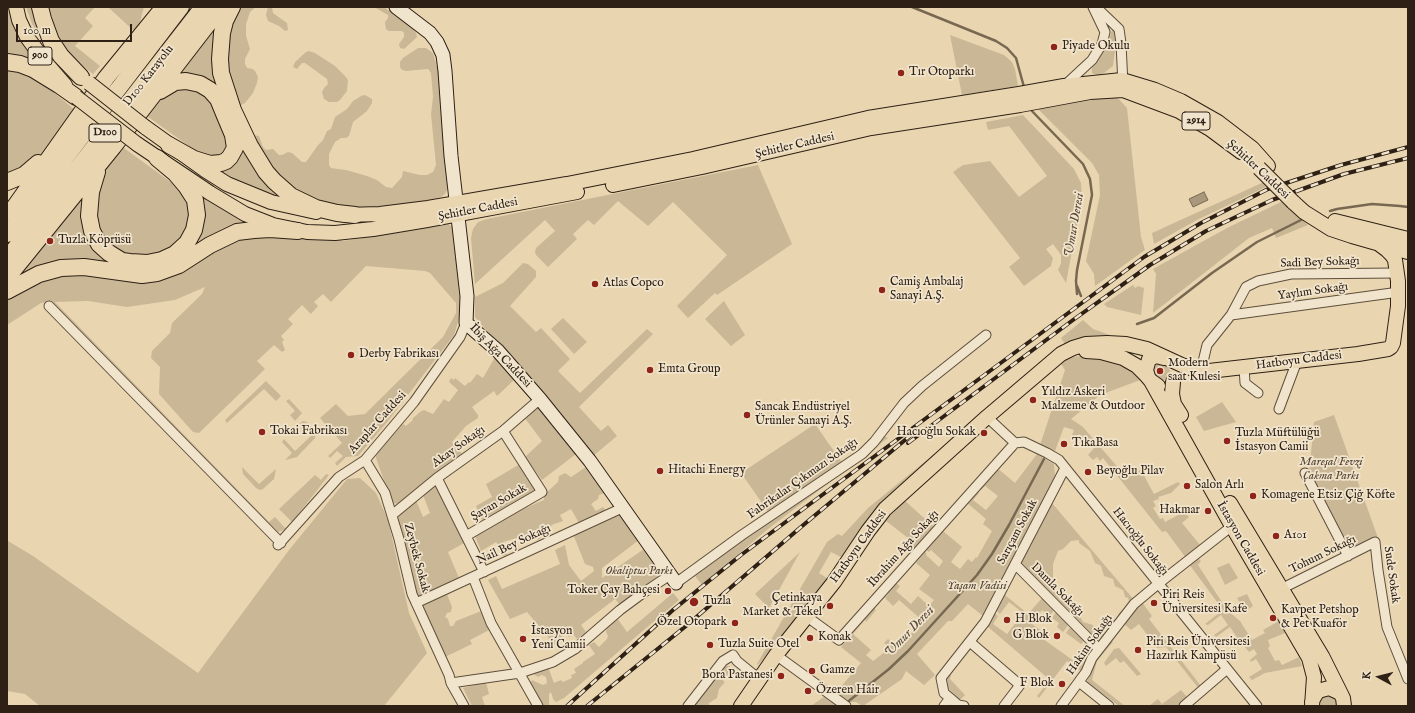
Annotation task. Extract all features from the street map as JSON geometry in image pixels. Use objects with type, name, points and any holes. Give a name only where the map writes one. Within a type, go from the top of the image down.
[{"type":"highway","points":[[40,7],[51,41],[64,59],[85,80]]},
{"type":"highway","points":[[125,56],[137,38],[143,24],[147,7]]},
{"type":"highway","points":[[7,216],[106,78],[164,7]]},
{"type":"highway","name":"D100 Karayolu","points":[[7,234],[181,7]]},
{"type":"highway","name":"D100 Karayolu","points":[[7,259],[203,7]]},
{"type":"highway","points":[[146,105],[221,7]]},
{"type":"highway","points":[[232,7],[225,21],[222,32],[220,59],[221,73],[233,110],[250,146],[266,172],[291,196],[316,208],[337,213],[356,215]]},
{"type":"highway","points":[[7,62],[20,64],[33,69],[60,85],[76,97]]},
{"type":"highway","points":[[146,105],[163,88],[175,82],[193,82],[205,86],[218,99],[233,135],[235,148],[226,161],[210,164],[194,159],[169,145]]},
{"type":"highway","name":"D100","points":[[7,278],[146,105]]},
{"type":"highway","points":[[7,182],[19,178],[35,166],[72,126]]},
{"type":"highway","points":[[113,147],[100,167],[93,183],[89,216],[92,231],[99,244],[108,253],[122,260],[147,264],[168,258],[182,249],[194,230],[197,215],[195,200],[186,186],[156,158]]},
{"type":"highway","points":[[7,291],[39,274],[61,268],[92,268],[142,275],[157,273],[179,265],[210,245],[237,232],[270,229],[298,231]]},
{"type":"main road","name":"900","points":[[16,7],[19,20],[32,45],[53,72],[76,97]]},
{"type":"main road","name":"Şehitler Caddesi","points":[[23,7],[27,21],[42,42],[56,57],[169,145],[220,180],[253,195],[281,205],[322,213],[356,215],[458,208],[694,169],[871,128],[1020,105],[1123,85]]},
{"type":"main road","name":"Şehitler Caddesi","points":[[76,97],[156,158],[217,198],[245,214],[272,225],[298,231],[324,233],[354,231],[427,220],[458,208],[567,184],[700,158],[868,118],[1064,86],[1123,85],[1179,111],[1210,129],[1264,167],[1297,201],[1304,212],[1331,229],[1408,238]]},
{"type":"main road","name":"Şehitler Caddesi","points":[[1350,231],[1379,244],[1408,252]]},
{"type":"main road","points":[[1379,244],[1392,255],[1403,277]]},
{"type":"main road","name":"Hatboyu Caddesi","points":[[741,706],[776,655],[834,582],[868,531],[885,509],[987,417],[1053,360],[1065,352],[1076,346],[1090,344],[1126,344],[1141,347],[1184,366],[1207,370],[1358,354],[1388,349],[1393,343],[1398,299],[1404,287],[1403,277]]},
{"type":"main road","name":"Hatboyu Caddesi","points":[[1053,360],[1074,352],[1101,352],[1128,360],[1157,385],[1170,385],[1173,381]]},
{"type":"main road","points":[[1149,379],[1146,370],[1149,359],[1156,356],[1166,358],[1173,363],[1176,372],[1173,381]]},
{"type":"main road","points":[[1173,381],[1182,375],[1207,370]]},
{"type":"main road","name":"İstasyon Caddesi","points":[[1149,379],[1312,663],[1315,684],[1312,704]]},
{"type":"main road","name":"İstasyon Caddesi","points":[[1173,381],[1171,391],[1174,404],[1217,481],[1322,656],[1345,703]]},
{"type":"main road","points":[[1312,704],[1318,691],[1325,688],[1334,689],[1345,703]]},
{"type":"street","name":"İbiş Ağa Caddesi","points":[[396,7],[430,33],[437,42],[443,55],[451,156],[467,296],[466,323],[498,351],[540,399],[590,461],[673,579]]},
{"type":"street","points":[[1095,7],[1119,29],[1122,43],[1123,85]]},
{"type":"street","points":[[1064,86],[1092,60],[1102,44],[1105,32],[1095,7]]},
{"type":"street","name":"Sadi Bey Sokağı","points":[[1207,370],[1207,345],[1231,315],[1246,287],[1258,281],[1275,276],[1291,274],[1403,277]]},
{"type":"street","name":"Yaylım Sokağı","points":[[1231,315],[1398,299]]},
{"type":"street","name":"Araplar Caddesi","points":[[48,306],[279,544],[339,477],[365,460],[414,402],[460,337],[466,323]]},
{"type":"street","name":"Fabrikalar Çıkmazı Sokağı","points":[[451,682],[520,673],[553,662],[575,649],[620,610],[643,593],[673,579],[862,454],[874,442],[904,402],[986,335]]},
{"type":"street","points":[[1279,409],[1297,361]]},
{"type":"street","points":[[1244,367],[1245,383],[1258,393]]},
{"type":"street","name":"Akay Sokağı","points":[[392,515],[437,478],[503,431],[540,399]]},
{"type":"street","points":[[987,417],[1015,443]]},
{"type":"street","name":"Şayan Sokak","points":[[466,536],[542,492],[503,431]]},
{"type":"street","name":"Hacıoğlu Sokağı","points":[[1015,443],[1024,442],[1059,460],[1257,706]]},
{"type":"street","name":"İbrahim Ağa Sokağı","points":[[806,616],[839,640],[1015,443]]},
{"type":"street","name":"Zeybek Sokak","points":[[365,460],[385,493],[399,538],[412,594],[451,682],[464,706]]},
{"type":"street","name":"Sarıçam Sokak","points":[[950,698],[944,693],[941,678],[985,622],[1065,468]]},
{"type":"street","points":[[1305,473],[1348,556]]},
{"type":"street","points":[[437,478],[484,572]]},
{"type":"street","name":"Nail Bey Sokağı","points":[[416,603],[622,508]]},
{"type":"street","name":"Hakim Sokağı","points":[[1061,706],[1086,672],[1092,658],[1134,604],[1232,526]]},
{"type":"street","name":"Tohum Sokağı","points":[[1281,589],[1375,542]]},
{"type":"street","name":"Sude Sokak","points":[[1375,542],[1387,628],[1408,679]]},
{"type":"street","name":"Damla Sokağı","points":[[1015,564],[1099,649]]},
{"type":"street","points":[[473,577],[491,623],[538,706]]},
{"type":"street","points":[[970,642],[1020,685],[1004,706]]},
{"type":"street","points":[[688,706],[723,661],[733,655],[737,661],[759,679]]},
{"type":"street","points":[[776,655],[844,704]]},
{"type":"street","points":[[1184,706],[1227,669]]},
{"type":"street","points":[[1079,682],[1109,706]]},
{"type":"street","points":[[944,706],[950,698],[958,705],[964,706]]},
{"type":"green space","points":[[7,7],[11,7],[43,67],[7,58]]},
{"type":"green space","points":[[26,7],[37,7],[48,44],[32,24]]},
{"type":"green space","points":[[44,7],[95,7],[85,18],[93,26],[75,46],[100,66],[93,74],[75,60],[61,45]]},
{"type":"green space","points":[[108,7],[144,7],[140,22],[135,32]]},
{"type":"green space","points":[[226,7],[225,98],[294,202],[259,192],[211,169],[230,163],[222,99],[170,81]]},
{"type":"green space","points":[[239,7],[256,7],[250,12],[246,24],[246,36],[250,49],[245,59],[245,64],[247,68],[255,71],[258,77],[253,93],[245,103],[237,105],[227,74],[226,41]]},
{"type":"green space","points":[[268,7],[272,7],[273,13],[287,23],[288,30],[285,31],[279,26],[268,21],[266,15]]},
{"type":"green space","points":[[374,7],[384,7],[412,28],[417,37],[404,49],[400,48],[399,44],[404,37],[404,33],[402,31],[389,31],[386,29],[385,22],[388,15]]},
{"type":"green space","points":[[1112,30],[1115,30],[1116,42],[1113,66],[1104,73],[1097,75],[1092,73],[1092,68],[1108,43]]},
{"type":"green space","points":[[950,35],[1004,55],[1012,62],[1015,69],[1018,86],[962,95]]},
{"type":"green space","points":[[418,48],[426,48],[433,53],[439,74],[448,184],[445,194],[435,199],[421,202],[372,207],[351,207],[328,204],[316,200],[293,188],[267,163],[253,135],[259,136],[263,147],[266,150],[273,149],[279,155],[288,152],[292,153],[302,162],[306,162],[323,140],[327,131],[331,129],[335,117],[347,109],[353,101],[365,95],[372,99],[372,103],[367,111],[353,122],[349,136],[346,138],[341,138],[335,142],[329,154],[329,165],[331,168],[346,170],[367,176],[377,180],[386,187],[392,188],[402,177],[403,171],[420,175],[427,175],[433,172],[436,165],[431,114],[433,97],[431,73],[428,69],[406,71],[402,70],[400,67],[400,62],[403,58]]},
{"type":"green space","points":[[309,51],[315,53],[335,66],[348,80],[347,91],[337,102],[329,102],[324,99],[322,92],[328,84],[327,79],[305,63],[302,63],[297,69],[293,67],[295,62]]},
{"type":"green space","points":[[7,66],[18,69],[44,84],[76,111],[40,156],[7,179]]},
{"type":"green space","points":[[179,86],[205,92],[229,136],[225,156],[203,156],[144,114],[155,101]]},
{"type":"green space","points":[[1116,96],[1127,108],[1141,237],[1145,250],[1095,286],[1094,274],[1086,261],[1100,195],[1099,175],[1092,163],[1038,109],[1055,102]]},
{"type":"green space","points":[[1023,115],[1074,169],[1081,183],[1082,198],[1066,283],[1058,270],[1061,263],[1061,255],[1053,244],[1046,249],[1053,258],[1051,266],[1024,286],[1009,267],[1020,258],[953,172],[963,165],[990,161],[1019,197],[1047,176],[1009,126],[988,130],[986,122]]},
{"type":"green space","points":[[121,146],[186,193],[193,209],[181,243],[152,258],[111,251],[94,221],[102,174]]},
{"type":"green space","points":[[758,165],[792,244],[717,295],[715,293],[688,318],[677,306],[727,255],[673,202],[648,226],[618,201],[594,225],[588,220],[573,234],[577,239],[548,267],[536,255],[535,252],[536,248],[555,231],[545,220],[475,284],[471,238],[473,229],[478,222]]},
{"type":"green space","points":[[1264,182],[1268,186],[1197,220],[1154,244],[1152,233]]},
{"type":"green space","points":[[196,193],[253,224],[176,261],[99,265],[11,284],[76,203],[80,201],[83,201],[104,256],[181,255]]},
{"type":"green space","points":[[1283,201],[1308,225],[1276,238],[1272,228],[1249,238],[1153,313],[1156,274],[1153,269],[1227,228]]},
{"type":"green space","points":[[448,224],[453,227],[461,291],[460,315],[454,335],[388,421],[358,456],[346,457],[337,466],[335,463],[343,456],[337,451],[330,458],[328,456],[342,443],[320,418],[336,404],[348,416],[365,414],[443,337],[456,313],[456,303],[430,273],[425,271],[366,266],[331,302],[323,294],[314,302],[318,306],[311,314],[302,305],[288,319],[293,324],[281,336],[284,340],[282,342],[285,350],[282,352],[274,345],[257,361],[265,369],[199,433],[193,432],[159,394],[160,367],[151,358],[152,351],[170,333],[172,323],[202,294],[205,287],[175,300],[127,307],[88,301],[55,302],[269,522],[275,517],[286,529],[275,533],[49,302],[41,303],[7,325],[7,295],[68,272],[238,237],[333,238],[343,241]]},
{"type":"green space","points":[[523,263],[528,264],[536,271],[536,277],[510,306],[536,332],[541,328],[570,359],[558,371],[580,393],[647,329],[653,334],[579,407],[601,431],[608,425],[617,436],[593,456],[475,317],[475,297],[503,283]]},
{"type":"green space","points":[[1133,285],[1135,288],[1138,286],[1144,288],[1141,315],[1107,307],[1104,304]]},
{"type":"green space","points":[[724,301],[745,335],[731,346],[705,319]]},
{"type":"green space","points":[[563,318],[587,342],[574,354],[551,329]]},
{"type":"green space","points":[[1083,320],[1093,329],[1110,335],[1083,337],[1065,344],[1061,338]]},
{"type":"green space","points":[[1085,355],[1123,364],[1143,379],[1100,395],[1071,419],[1083,427],[1127,478],[1141,470],[1154,494],[1178,482],[1180,484],[1171,493],[1158,497],[1159,499],[1153,501],[1156,506],[1153,508],[1160,519],[1163,518],[1165,522],[1184,512],[1189,517],[1182,523],[1201,546],[1186,558],[1166,531],[1162,532],[1103,458],[1100,461],[1097,457],[1093,460],[1088,455],[1095,447],[1079,434],[1073,441],[1070,440],[1074,430],[1064,427],[1055,451],[1040,445],[1065,370],[1060,362]]},
{"type":"green space","points":[[495,357],[515,379],[497,396],[494,391],[472,407],[478,415],[478,418],[466,426],[452,442],[462,454],[399,504],[392,503],[375,455],[403,424],[406,426],[413,420],[412,419],[424,410],[433,414],[444,399],[449,402],[458,390],[449,382],[451,378],[454,380],[455,378],[465,386],[469,382],[470,383],[477,374],[483,378]]},
{"type":"green space","points":[[1152,363],[1165,364],[1168,367],[1171,373],[1167,380],[1158,380],[1150,367]]},
{"type":"green space","points":[[266,381],[281,396],[276,401],[264,389],[227,423],[225,420]]},
{"type":"green space","points":[[289,399],[302,413],[295,421],[290,415],[295,411],[286,401]]},
{"type":"green space","points":[[1222,402],[1236,422],[1204,431],[1196,417]]},
{"type":"green space","points":[[539,404],[576,454],[542,480],[525,457],[542,441],[524,417]]},
{"type":"green space","name":"Mareşal Fevzi Çakma Parkı","points":[[1334,415],[1378,538],[1349,551],[1309,473],[1314,422]]},
{"type":"green space","points":[[303,421],[307,422],[315,431],[315,438],[297,457],[285,460],[292,453],[282,442],[284,439],[295,451],[311,436],[299,424]]},
{"type":"green space","points":[[815,424],[843,464],[769,513],[741,473]]},
{"type":"green space","points":[[882,435],[888,438],[768,529],[702,585],[695,576]]},
{"type":"green space","name":"Yaşam Vadisi","points":[[1037,454],[1054,464],[1055,477],[983,616],[968,604],[952,621],[948,621],[917,654],[935,675],[924,685],[906,671],[902,679],[863,706],[856,702],[851,702],[838,694],[839,689],[861,663],[841,647],[874,608],[876,610],[853,634],[871,650],[866,655],[873,661],[890,648],[884,643],[888,639],[897,646],[916,629],[923,621],[899,600],[893,606],[885,598],[896,583],[900,586],[896,591],[911,604],[918,596],[929,606],[934,600],[919,589],[930,575],[916,563],[925,552],[927,554],[926,555],[939,567],[943,561],[931,550],[929,552],[926,550],[943,531],[962,547],[951,562],[960,569],[968,559],[972,562],[976,557],[977,558],[992,531],[983,524],[986,519],[966,502],[976,490],[979,493],[973,500],[986,510],[998,496],[985,486],[981,490],[978,488],[996,467],[1015,483]]},
{"type":"green space","points":[[933,455],[934,457],[870,518],[855,537],[843,558],[831,552],[819,573],[830,580],[758,665],[757,664],[827,542],[838,534],[842,536],[868,508]]},
{"type":"green space","points":[[520,464],[538,492],[483,522],[476,506],[492,497],[486,484]]},
{"type":"green space","points":[[242,467],[259,484],[276,469],[274,479],[260,490],[256,488],[243,474]]},
{"type":"green space","points":[[586,467],[605,493],[599,495],[598,499],[591,504],[596,511],[603,507],[607,512],[588,520],[584,519],[583,522],[579,523],[571,509],[560,515],[563,521],[554,524],[547,528],[547,530],[540,532],[541,538],[538,540],[536,532],[503,542],[507,555],[503,556],[500,550],[502,549],[496,542],[481,551],[475,536],[518,511],[544,500],[544,495],[558,482],[559,476],[565,473],[571,477]]},
{"type":"green space","points":[[326,474],[329,475],[292,522],[279,509],[315,475],[321,480]]},
{"type":"green space","points":[[360,478],[376,493],[388,520],[409,613],[427,653],[384,706],[40,706],[25,694],[7,691],[8,541],[33,556],[198,673],[289,550],[347,479]]},
{"type":"green space","points":[[437,485],[466,542],[448,552],[459,578],[418,597],[395,516],[416,500],[423,517],[430,513],[423,495]]},
{"type":"green space","points":[[904,500],[934,527],[916,549],[906,541],[908,538],[886,521]]},
{"type":"green space","points":[[1052,503],[1135,601],[1111,628],[1111,622],[1116,619],[1129,601],[1128,598],[1125,597],[1123,590],[1115,586],[1113,579],[1104,576],[1101,566],[1095,563],[1090,551],[1079,543],[1079,540],[1071,541],[1063,549],[1058,551],[1053,564],[1053,588],[1060,600],[1069,602],[1070,606],[1075,612],[1078,612],[1083,622],[1093,625],[1095,631],[1100,634],[1105,634],[1101,643],[1022,564],[1021,561]]},
{"type":"green space","name":"Okaliptus Parkı","points":[[620,515],[639,540],[602,568],[602,578],[644,549],[662,576],[620,605],[615,599],[581,625],[586,632],[577,639],[573,634],[569,637],[565,634],[556,642],[561,648],[559,650],[527,612],[510,619],[488,580],[496,576],[502,589],[560,564],[555,550],[565,545],[569,565],[581,581],[594,571],[593,567],[585,564],[573,534]]},
{"type":"green space","points":[[800,552],[769,608],[755,594]]},
{"type":"green space","points":[[1198,558],[1201,561],[1198,565],[1227,610],[1240,621],[1252,640],[1265,633],[1263,630],[1279,621],[1285,633],[1268,640],[1270,646],[1268,648],[1275,661],[1279,660],[1282,665],[1299,657],[1302,666],[1265,673],[1252,680],[1249,677],[1262,669],[1256,659],[1251,662],[1250,660],[1257,654],[1254,649],[1249,652],[1239,639],[1228,647],[1226,644],[1236,636],[1230,627],[1216,637],[1214,635],[1228,625],[1221,615],[1208,625],[1205,624],[1223,610],[1189,564]]},
{"type":"green space","points":[[1229,563],[1238,578],[1225,585],[1217,568]]},
{"type":"green space","points":[[673,593],[679,600],[564,698],[556,702],[553,699],[551,692],[549,694],[549,705],[545,706],[542,704],[530,684],[532,680],[543,685],[547,683],[546,677],[542,675],[538,677],[532,673],[548,667],[554,683],[561,680],[563,682],[572,678],[571,675],[576,673],[574,669],[595,654],[589,645],[594,642],[599,647],[607,639],[607,627],[617,618],[627,632]]},
{"type":"green space","points":[[447,594],[452,607],[451,612],[447,613],[445,617],[448,619],[450,626],[453,626],[456,621],[484,610],[491,629],[470,640],[472,644],[445,657],[422,605]]},
{"type":"green space","points":[[1247,594],[1253,606],[1245,612],[1237,598]]},
{"type":"green space","points":[[1005,595],[1028,614],[1042,598],[1054,610],[1050,616],[1042,610],[1032,624],[1046,634],[1043,639],[1081,666],[1091,652],[1083,646],[1087,641],[1095,649],[1082,672],[1067,661],[1039,698],[1037,696],[1050,680],[987,626],[994,613],[998,616],[993,624],[1007,634],[1023,613],[1009,602],[1000,614],[996,610]]},
{"type":"green space","points":[[1142,602],[1152,616],[1149,619],[1201,686],[1199,689],[1166,647],[1157,648],[1139,624],[1131,630],[1123,623]]},
{"type":"green space","points":[[1056,612],[1069,624],[1063,632],[1057,627],[1059,623],[1052,618]]},
{"type":"green space","points":[[1071,626],[1085,640],[1081,644],[1066,633]]},
{"type":"green space","points":[[1110,639],[1113,642],[1097,661],[1092,680],[1125,706],[1119,706],[1087,682],[1094,660]]},
{"type":"green space","points":[[1119,648],[1141,674],[1137,676],[1124,661],[1120,663],[1116,658],[1106,666],[1104,663],[1114,649]]},
{"type":"green space","points":[[726,666],[729,666],[734,670],[731,670],[723,681],[725,682],[719,689],[717,698],[709,703],[709,706],[693,706]]},
{"type":"green space","points":[[949,673],[951,675],[950,679],[965,695],[960,700],[947,687],[946,678]]},
{"type":"green space","points":[[486,682],[489,694],[482,697],[485,706],[472,706],[463,688]]},
{"type":"green space","points":[[1181,690],[1188,698],[1179,706],[1163,706],[1162,704]]},
{"type":"green space","points":[[825,696],[838,706],[811,706]]},
{"type":"green space","points":[[1325,696],[1333,697],[1336,701],[1336,706],[1320,706],[1321,700]]},
{"type":"green space","points":[[1158,699],[1162,704],[1160,706],[1149,706]]},
{"type":"shaded area","points":[[1204,192],[1208,200],[1193,207],[1189,199]]},
{"type":"waterway","name":"Umur Deresi","points":[[912,7],[996,41],[1007,48],[1016,58],[1024,87]]},
{"type":"waterway","name":"Umur Deresi","points":[[1030,109],[1083,164],[1090,179],[1092,195],[1077,270],[1077,294]]},
{"type":"waterway","points":[[1330,211],[1372,204],[1408,207]]},
{"type":"waterway","points":[[1137,324],[1154,318],[1212,273],[1257,242],[1301,220]]},
{"type":"waterway","name":"Umur Deresi","points":[[1077,286],[1081,296]]},
{"type":"waterway","name":"Umur Deresi","points":[[845,704],[889,669],[908,651],[977,575],[992,554],[1009,525],[1044,459]]},
{"type":"railway","points":[[567,706],[673,610],[741,555],[1144,257],[1201,223],[1268,189],[1341,165],[1408,147]]},
{"type":"railway","points":[[908,443],[1073,320],[1150,265],[1206,231],[1272,200],[1344,174],[1408,158]]},
{"type":"railway","points":[[587,706],[686,626],[911,435]]},
{"type":"place","name":"Piyade Okulu","points":[[1054,47]]},
{"type":"place","name":"Tır Otoparkı","points":[[901,73]]},
{"type":"place","name":"Tuzla Köprüsü","points":[[50,241]]},
{"type":"place","name":"Atlas Copco","points":[[595,284]]},
{"type":"place","name":"Camiş Ambalaj Sanayi A.Ş.","points":[[882,290]]},
{"type":"place","name":"Derby Fabrikası","points":[[351,355]]},
{"type":"place","name":"Emta Group","points":[[650,370]]},
{"type":"place","name":"Modern saat Kulesi","points":[[1160,371]]},
{"type":"place","name":"Yıldız Askeri Malzeme & Outdoor","points":[[1033,400]]},
{"type":"place","name":"Sancak Endüstriyel Ürünler Sanayi A.Ş.","points":[[747,415]]},
{"type":"place","name":"Tokai Fabrikası","points":[[262,432]]},
{"type":"place","name":"Hacıoğlu Sokak","points":[[984,433]]},
{"type":"place","name":"Tuzla Müftülüğü İstasyon Camii","points":[[1227,441]]},
{"type":"place","name":"TıkaBasa","points":[[1064,444]]},
{"type":"place","name":"Hitachi Energy","points":[[660,471]]},
{"type":"place","name":"Beyoğlu Pilav","points":[[1088,472]]},
{"type":"place","name":"Salon Arlı","points":[[1187,486]]},
{"type":"place","name":"Komagene Etsiz Çiğ Köfte","points":[[1253,496]]},
{"type":"place","name":"Hakmar","points":[[1208,511]]},
{"type":"place","name":"A101","points":[[1276,536]]},
{"type":"place","name":"Toker Çay Bahçesi","points":[[668,591]]},
{"type":"place","name":"Tuzla","points":[[694,602]]},
{"type":"place","name":"Piri Reis Üniversitesi Kafe","points":[[1154,603]]},
{"type":"place","name":"Çetinkaya Market & Tekel","points":[[830,606]]},
{"type":"place","name":"Kavpet Petshop & Pet Kuaför","points":[[1273,618]]},
{"type":"place","name":"H Blok","points":[[1007,620]]},
{"type":"place","name":"Özel Otopark","points":[[735,623]]},
{"type":"place","name":"G Blok","points":[[1057,636]]},
{"type":"place","name":"Konak","points":[[810,638]]},
{"type":"place","name":"İstasyon Yeni Camii","points":[[523,639]]},
{"type":"place","name":"Tuzla Suite Otel","points":[[710,645]]},
{"type":"place","name":"Piri Reis Üniversitesi Hazırlık Kampüsü","points":[[1138,650]]},
{"type":"place","name":"Gamze","points":[[812,671]]},
{"type":"place","name":"Bora Pastanesi","points":[[781,676]]},
{"type":"place","name":"F Blok","points":[[1062,684]]},
{"type":"place","name":"Özeren Hair","points":[[808,691]]}]
